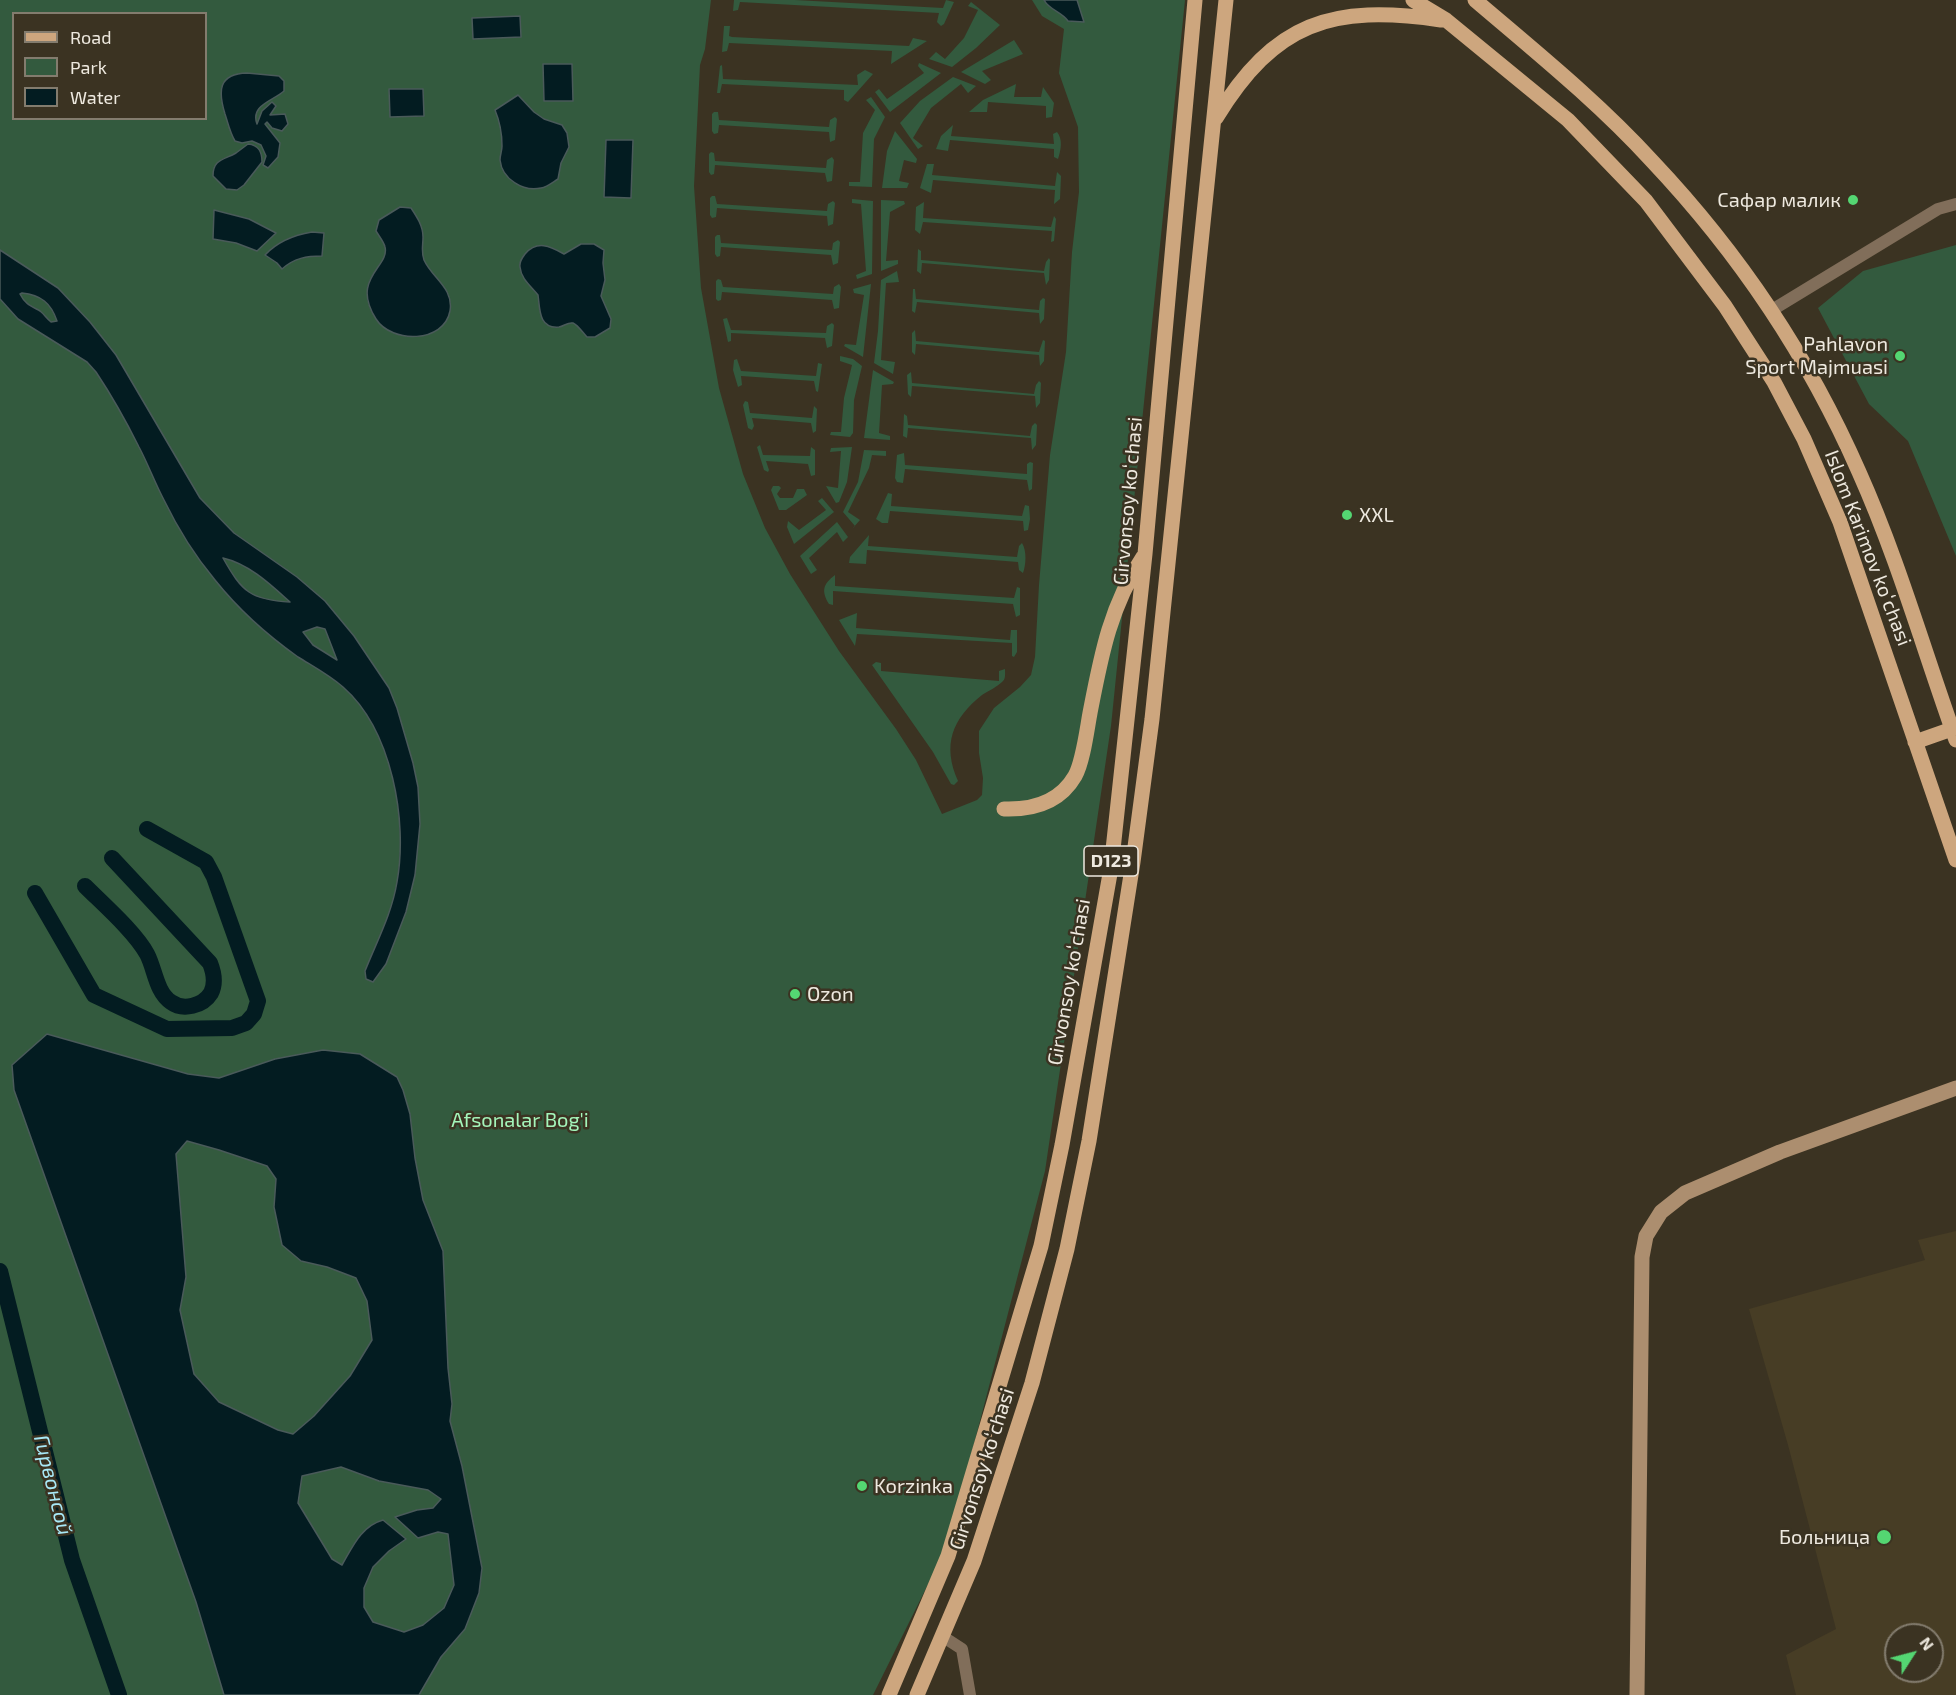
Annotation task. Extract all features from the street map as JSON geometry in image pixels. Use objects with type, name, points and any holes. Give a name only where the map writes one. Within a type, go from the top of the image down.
[{"type":"main road","name":"Girvonsoy koʻchasi","points":[[890,1695],[948,1556],[1041,1246],[1062,1144],[1111,868],[1145,554],[1195,0]]},
{"type":"main road","name":"Girvonsoy koʻchasi","points":[[917,1695],[974,1561],[1032,1383],[1067,1249],[1089,1141],[1133,862],[1152,719],[1226,0]]},
{"type":"main road","name":"Islom Karimov koʻchasi","points":[[1413,0],[1446,20],[1568,120],[1646,201],[1725,306],[1784,401],[1804,439],[1840,522],[1956,860]]},
{"type":"main road","name":"Islom Karimov koʻchasi","points":[[1475,0],[1558,70],[1653,161],[1699,215],[1772,310],[1810,376],[1859,472],[1894,559],[1954,735]]},
{"type":"main road","points":[[1214,121],[1236,87],[1259,60],[1283,40],[1304,29],[1328,21],[1363,16],[1397,15],[1446,20]]},
{"type":"main road","points":[[1004,809],[1033,807],[1059,796],[1076,775],[1103,648],[1116,605],[1129,578],[1145,554]]},
{"type":"main road","points":[[1915,742],[1954,735]]},
{"type":"main road","points":[[1074,1073],[1099,1076]]},
{"type":"main road","points":[[1062,1144],[1089,1141]]},
{"type":"street","points":[[1772,310],[1938,209],[1956,204]]},
{"type":"street","points":[[1637,1695],[1642,1257],[1646,1236],[1661,1212],[1685,1192],[1780,1152],[1956,1088]]},
{"type":"street","points":[[942,1636],[962,1649],[970,1695]]},
{"type":"shaded area","name":"Больница","points":[[1956,1231],[1956,1695],[1796,1695],[1786,1655],[1836,1629],[1788,1445],[1749,1309],[1925,1260],[1918,1240]]},
{"type":"green space","name":"Afsonalar Bog'i","points":[[0,0],[711,0],[705,49],[700,65],[694,186],[701,288],[719,388],[743,474],[765,528],[790,574],[839,651],[916,760],[942,814],[977,800],[982,795],[979,731],[994,708],[1031,675],[1035,657],[1050,455],[1066,352],[1072,252],[1079,192],[1078,127],[1059,73],[1064,29],[1042,16],[1032,0],[1185,0],[1111,726],[1045,1171],[948,1544],[873,1695],[0,1695]]},
{"type":"green space","points":[[734,0],[795,0],[943,8],[946,0],[954,2],[941,26],[937,22],[939,13],[740,2],[738,10],[733,11]]},
{"type":"green space","points":[[971,2],[1000,25],[952,67],[929,59],[936,52],[945,59],[964,38],[978,10],[968,6]]},
{"type":"green space","points":[[724,26],[730,26],[729,36],[732,37],[909,46],[913,38],[927,41],[891,64],[892,51],[729,43],[727,51],[722,52]]},
{"type":"green space","points":[[1014,40],[1023,54],[982,71],[991,80],[985,84],[961,72]]},
{"type":"green space","points":[[919,63],[941,73],[890,112],[875,92],[879,89],[887,99],[924,73],[918,66]]},
{"type":"green space","points":[[722,65],[723,79],[858,85],[857,75],[865,70],[873,74],[848,102],[844,100],[844,90],[722,84],[720,93],[717,93]]},
{"type":"green space","points":[[953,77],[976,86],[968,93],[961,84],[931,108],[913,138],[923,146],[918,149],[900,123],[920,101]]},
{"type":"green space","points":[[1016,84],[1014,97],[1041,97],[1043,87],[1054,103],[1052,117],[1046,118],[1046,106],[988,102],[987,112],[969,112],[983,100]]},
{"type":"green space","points":[[871,97],[885,117],[874,139],[872,187],[849,186],[849,182],[860,182],[863,133],[875,110],[866,100]]},
{"type":"green space","points":[[718,112],[719,120],[829,127],[830,120],[835,117],[837,119],[835,140],[830,142],[829,132],[719,125],[718,133],[714,134],[712,114]]},
{"type":"green space","points":[[953,125],[951,136],[1054,144],[1053,134],[1057,132],[1061,141],[1059,156],[1058,159],[1054,157],[1054,149],[950,140],[948,151],[936,149],[941,136]]},
{"type":"green space","points":[[895,131],[917,159],[916,163],[904,160],[899,181],[909,183],[907,188],[882,188],[887,151]]},
{"type":"green space","points":[[714,153],[715,161],[826,168],[827,160],[832,157],[834,160],[832,181],[827,182],[825,173],[715,165],[714,174],[711,175],[709,154]]},
{"type":"green space","points":[[927,164],[934,164],[932,175],[1055,186],[1057,172],[1061,176],[1060,199],[1054,204],[1055,190],[933,180],[931,193],[920,188]]},
{"type":"green space","points":[[715,196],[717,204],[827,211],[828,204],[833,201],[835,203],[833,224],[828,226],[827,216],[717,208],[716,217],[712,218],[710,198]]},
{"type":"green space","points":[[852,199],[873,201],[872,274],[857,279],[856,275],[866,271],[861,204],[852,203]]},
{"type":"green space","points":[[881,200],[904,201],[905,204],[890,212],[886,261],[898,260],[898,264],[881,271]]},
{"type":"green space","points":[[924,202],[923,218],[1051,227],[1054,216],[1056,219],[1054,241],[1051,242],[1052,231],[923,222],[920,234],[915,230],[916,207]]},
{"type":"green space","points":[[720,235],[721,243],[832,250],[833,243],[838,240],[840,242],[838,263],[833,265],[831,255],[721,247],[720,256],[717,257],[715,237]]},
{"type":"green space","name":"Pahlavon Sport Majmuasi","points":[[1956,245],[1956,556],[1908,441],[1869,404],[1818,308],[1863,271]]},
{"type":"green space","points":[[918,249],[921,251],[921,260],[1044,271],[1049,258],[1049,280],[1046,285],[1044,273],[922,263],[921,274],[917,271]]},
{"type":"green space","points":[[897,271],[899,282],[886,283],[881,360],[895,362],[893,374],[874,363],[881,280]]},
{"type":"green space","points":[[721,280],[723,287],[833,294],[834,287],[839,284],[841,287],[839,308],[834,309],[832,300],[722,292],[721,300],[718,301],[716,281]]},
{"type":"green space","points":[[871,284],[863,357],[844,346],[845,344],[856,345],[864,295],[854,293],[853,289]]},
{"type":"green space","points":[[913,289],[915,289],[916,299],[1039,310],[1040,301],[1043,298],[1045,299],[1044,319],[1040,324],[1039,313],[917,302],[915,313],[912,311]]},
{"type":"green space","points":[[727,318],[731,330],[826,333],[827,326],[832,323],[834,325],[832,346],[827,348],[825,338],[731,333],[731,341],[728,342],[723,319]]},
{"type":"green space","points":[[915,330],[916,341],[1039,352],[1043,340],[1045,341],[1044,361],[1040,366],[1039,355],[916,344],[915,355],[912,352],[912,333]]},
{"type":"green space","points":[[840,356],[853,359],[862,366],[854,400],[853,433],[850,437],[830,435],[831,432],[841,432],[844,398],[852,365],[840,361]]},
{"type":"green space","points":[[737,359],[741,371],[816,376],[818,363],[822,364],[818,392],[814,381],[741,376],[742,385],[738,387],[733,370],[734,360]]},
{"type":"green space","points":[[873,370],[894,382],[882,385],[879,433],[890,436],[890,440],[864,438]]},
{"type":"green space","points":[[911,372],[912,383],[1034,394],[1039,381],[1041,383],[1040,403],[1036,408],[1035,396],[912,386],[911,397],[908,394],[907,375]]},
{"type":"green space","points":[[745,401],[748,402],[750,413],[812,418],[814,406],[817,409],[816,431],[813,433],[811,423],[752,418],[754,426],[752,430],[748,428],[743,405]]},
{"type":"green space","points":[[904,414],[907,416],[908,425],[1030,436],[1035,423],[1037,425],[1036,445],[1032,450],[1031,438],[908,428],[907,438],[903,436]]},
{"type":"green space","points":[[760,445],[763,455],[810,456],[811,447],[815,450],[815,475],[811,476],[808,464],[766,461],[769,470],[768,472],[764,470],[757,447]]},
{"type":"green space","points":[[852,447],[847,482],[839,502],[836,503],[826,486],[838,488],[841,451],[830,452],[831,448]]},
{"type":"green space","points":[[864,450],[886,451],[886,456],[872,455],[869,468],[848,512],[860,520],[855,526],[843,512],[858,482]]},
{"type":"green space","points":[[904,453],[905,465],[1027,474],[1027,464],[1030,462],[1033,463],[1032,489],[1029,491],[1027,480],[905,469],[903,483],[897,482],[895,478],[897,455]]},
{"type":"green space","points":[[773,486],[781,488],[777,494],[780,498],[793,498],[797,489],[804,489],[807,495],[786,510],[779,510],[771,490]]},
{"type":"green space","points":[[888,493],[892,494],[891,506],[1022,516],[1025,505],[1029,506],[1028,530],[1024,531],[1023,521],[890,511],[888,523],[882,523],[876,519]]},
{"type":"green space","points":[[822,498],[834,512],[794,544],[787,527],[788,521],[799,530],[826,510],[818,501]]},
{"type":"green space","points":[[837,522],[848,537],[843,542],[837,532],[809,558],[817,570],[811,574],[800,556]]},
{"type":"green space","points":[[869,535],[868,546],[1017,557],[1019,546],[1022,543],[1025,566],[1023,573],[1019,570],[1018,562],[867,550],[866,564],[849,563],[850,557]]},
{"type":"green space","points":[[835,575],[835,586],[1014,598],[1017,587],[1020,588],[1020,615],[1016,617],[1013,604],[833,591],[833,605],[829,604],[824,588]]},
{"type":"green space","points":[[857,613],[856,628],[1010,640],[1011,630],[1017,630],[1017,652],[1014,657],[1012,656],[1012,643],[857,634],[855,646],[839,620]]},
{"type":"green space","points":[[876,662],[881,663],[881,671],[999,681],[999,671],[1005,669],[1003,681],[972,704],[957,723],[951,744],[953,768],[958,781],[954,785],[951,784],[933,752],[872,665]]},
{"type":"water","points":[[1044,0],[1077,0],[1084,22],[1068,21]]},
{"type":"water","points":[[520,16],[521,37],[473,39],[472,18]]},
{"type":"water","points":[[543,64],[572,64],[573,101],[544,101]]},
{"type":"water","points":[[237,74],[279,76],[284,81],[284,91],[264,104],[257,112],[257,124],[262,111],[272,102],[276,106],[270,115],[285,114],[288,124],[282,131],[272,128],[267,122],[265,124],[280,143],[278,157],[268,168],[263,165],[266,156],[261,145],[252,141],[242,143],[235,141],[221,98],[222,85],[225,80]]},
{"type":"water","points":[[389,89],[423,89],[424,116],[390,117]]},
{"type":"water","points":[[518,95],[534,112],[544,119],[562,125],[567,133],[569,147],[561,163],[558,179],[548,186],[534,189],[521,186],[509,178],[502,167],[501,132],[495,110]]},
{"type":"water","points":[[606,140],[633,140],[631,198],[604,197]]},
{"type":"water","points":[[248,144],[259,150],[262,162],[244,185],[237,190],[226,189],[213,176],[213,170],[217,163]]},
{"type":"water","points":[[400,207],[411,208],[421,225],[424,260],[446,290],[450,303],[446,322],[428,334],[417,336],[393,333],[384,327],[376,319],[369,305],[367,293],[369,283],[385,254],[384,245],[376,231],[379,220]]},
{"type":"water","points":[[214,210],[249,219],[276,233],[257,251],[236,243],[213,239]]},
{"type":"water","points":[[312,232],[324,233],[322,256],[301,258],[282,269],[265,255],[287,239]]},
{"type":"water","points":[[581,244],[594,244],[604,250],[605,280],[601,296],[611,319],[610,328],[595,337],[587,337],[573,323],[559,327],[547,325],[541,317],[538,295],[524,279],[520,267],[524,256],[534,247],[549,247],[564,254]]},
{"type":"water","points":[[0,250],[58,288],[90,322],[116,355],[200,498],[234,533],[297,577],[325,601],[354,636],[389,688],[413,763],[418,787],[420,824],[415,875],[406,912],[386,964],[373,982],[366,979],[365,971],[388,916],[395,893],[400,858],[398,805],[385,752],[374,727],[360,705],[343,687],[264,631],[234,602],[208,571],[175,521],[129,428],[96,372],[87,362],[18,319],[0,299]],"holes":[[[20,294],[44,301],[52,309],[57,321],[51,322],[29,304]],[[223,558],[250,570],[290,602],[257,596],[249,592],[236,579]],[[317,627],[325,629],[337,660],[313,645],[303,632]]]},
{"type":"water","points":[[47,1034],[188,1074],[219,1078],[275,1059],[323,1050],[360,1054],[397,1077],[410,1114],[423,1200],[443,1251],[448,1368],[452,1404],[450,1421],[462,1466],[482,1568],[479,1593],[465,1629],[441,1657],[419,1695],[224,1695],[196,1602],[14,1090],[12,1065]],"holes":[[[187,1141],[267,1166],[276,1179],[274,1207],[282,1245],[301,1261],[327,1267],[356,1278],[367,1301],[372,1340],[350,1376],[314,1416],[293,1434],[278,1430],[219,1402],[194,1374],[180,1310],[186,1277],[176,1154]],[[341,1467],[379,1481],[428,1490],[441,1499],[433,1508],[395,1517],[418,1538],[438,1532],[448,1534],[454,1585],[444,1608],[423,1625],[404,1632],[373,1622],[364,1607],[364,1588],[373,1567],[389,1551],[406,1539],[383,1520],[375,1523],[358,1538],[342,1565],[332,1559],[298,1503],[302,1476]]]},
{"type":"waterway","points":[[35,893],[94,995],[167,1029],[232,1028],[246,1023],[254,1014],[258,1001],[214,877],[206,862],[147,829]]},
{"type":"waterway","points":[[85,886],[118,918],[142,946],[166,998],[176,1005],[187,1007],[198,1004],[211,993],[214,982],[210,963],[112,858]]},
{"type":"waterway","name":"Гирвонсой","points":[[0,1271],[72,1560],[119,1695]]},
{"type":"place","name":"Сафар малик","points":[[1853,200]]},
{"type":"place","name":"Pahlavon Sport Majmuasi","points":[[1900,356]]},
{"type":"place","name":"XXL","points":[[1347,515]]},
{"type":"place","name":"Ozon","points":[[795,994]]},
{"type":"place","name":"Korzinka","points":[[862,1486]]},
{"type":"place","name":"Больница","points":[[1884,1537]]}]
